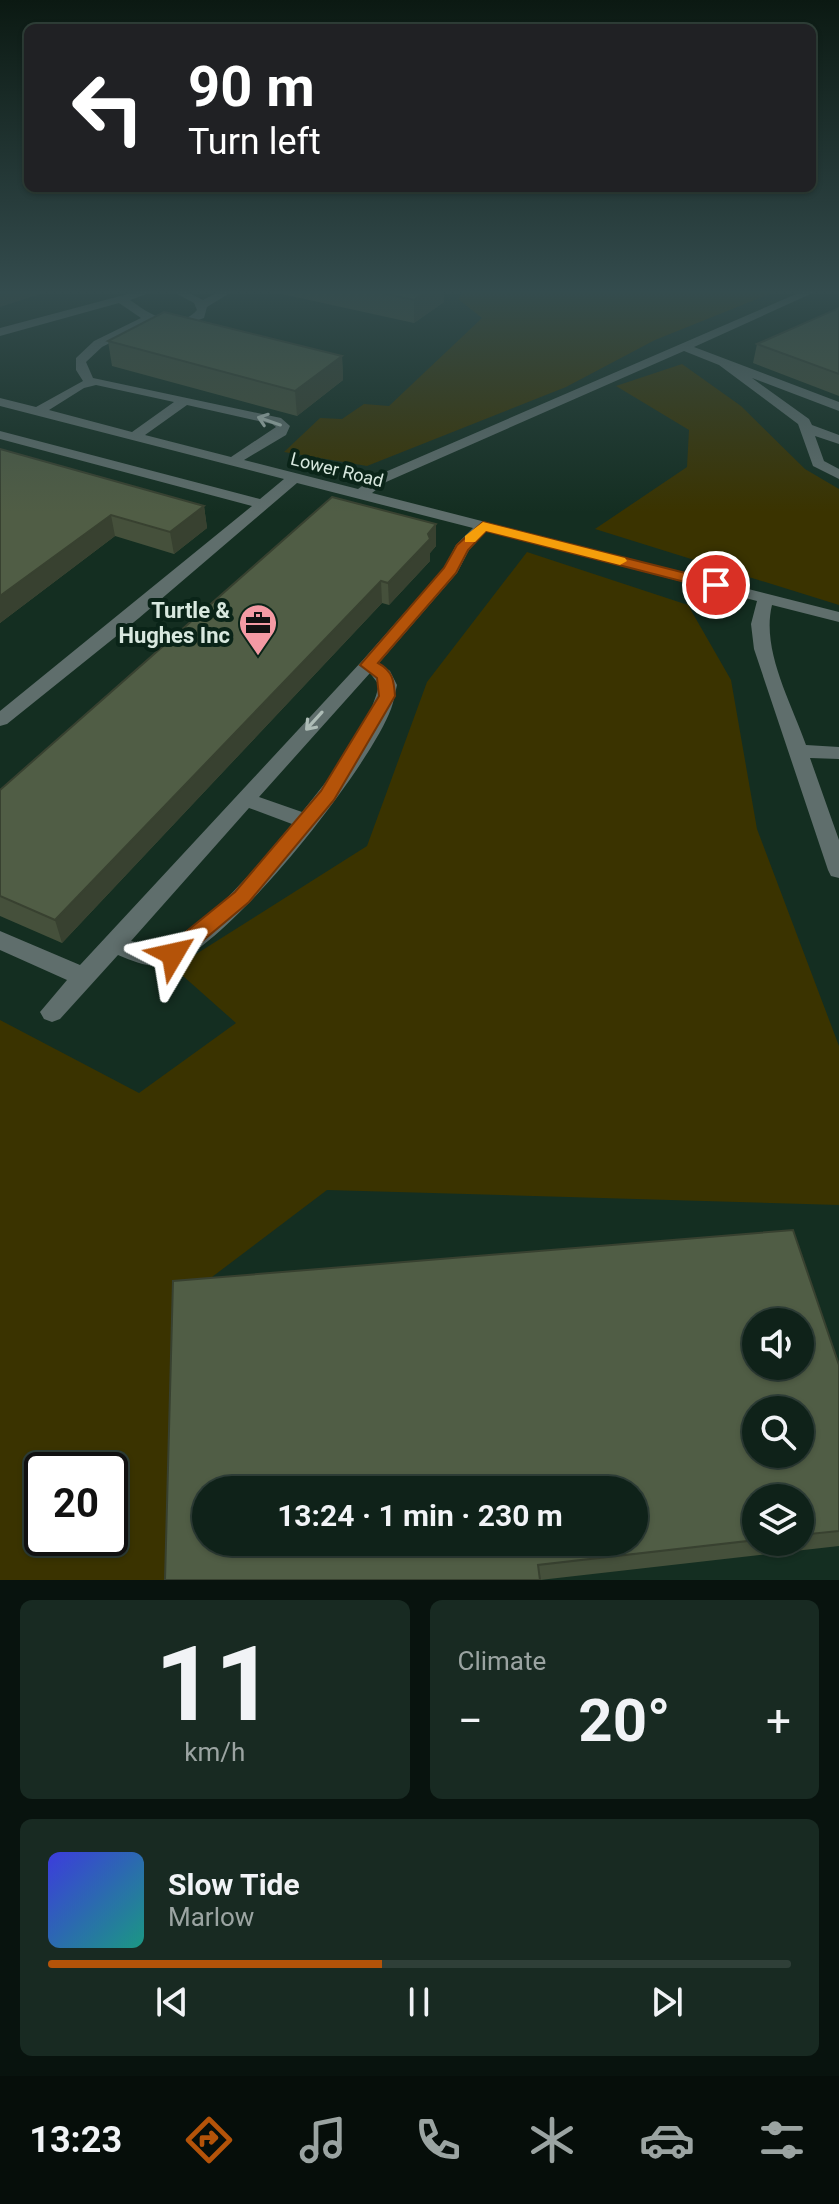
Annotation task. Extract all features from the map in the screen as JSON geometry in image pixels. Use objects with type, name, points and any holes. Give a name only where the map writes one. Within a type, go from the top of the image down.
[{"type":"street","points":[[81,365],[90,382]]},
{"type":"street","points":[[344,495],[643,365]]},
{"type":"street","points":[[727,365],[808,428],[839,440]]},
{"type":"street","points":[[730,365],[839,407]]},
{"type":"street","points":[[37,412],[90,382],[276,421],[283,426],[281,432],[232,462]]},
{"type":"street","points":[[134,437],[184,401]]},
{"type":"street","name":"Lower Road","points":[[0,402],[294,478],[344,495],[483,526],[839,617]]},
{"type":"street","points":[[808,428],[818,463],[839,475]]},
{"type":"street","points":[[0,435],[263,504]]},
{"type":"street","points":[[0,720],[294,478]]},
{"type":"street","points":[[52,1012],[368,665],[451,570],[462,548],[483,526]]},
{"type":"street","points":[[766,598],[759,624],[763,649],[839,870]]},
{"type":"street","points":[[114,943],[154,957],[173,954],[242,897],[327,796],[383,708],[387,696],[386,678],[368,665]]},
{"type":"street","points":[[798,751],[839,753]]},
{"type":"street","points":[[244,799],[305,821]]},
{"type":"street","points":[[0,940],[83,977]]},
{"type":"shaded area","points":[[433,365],[608,365],[566,387],[367,466],[284,452],[320,418],[342,419],[364,404],[389,406]]},
{"type":"shaded area","points":[[683,365],[741,406],[805,469],[839,489],[839,605],[595,529],[687,467],[689,430],[616,386]]},
{"type":"shaded area","points":[[527,552],[688,605],[731,680],[757,829],[839,1046],[839,1205],[327,1190],[179,1302],[173,1580],[0,1580],[0,1020],[139,1093],[236,1023],[174,968],[367,846],[427,682]]},
{"type":"building","points":[[197,365],[330,365],[295,391]]},
{"type":"building","points":[[814,365],[839,365],[839,374]]},
{"type":"building","points":[[0,449],[204,506],[170,532],[111,515],[0,596]]},
{"type":"building","points":[[332,497],[436,524],[428,534],[430,539],[388,583],[381,581],[55,920],[0,896],[0,790]]},
{"type":"building","points":[[793,1230],[839,1365],[839,1531],[814,1534],[814,1484],[742,1484],[742,1542],[648,1552],[648,1476],[192,1476],[192,1556],[616,1556],[538,1565],[540,1580],[165,1580],[173,1281]]},
{"type":"slow traffic","points":[[470,539],[483,526],[620,561]]},
{"type":"place","name":"Turtle & Hughes Inc","points":[[258,657]]},
{"type":"route","points":[[173,954],[242,897],[327,796],[383,708],[387,696],[386,678],[368,665],[451,570],[462,548],[483,526],[716,585]]}]
